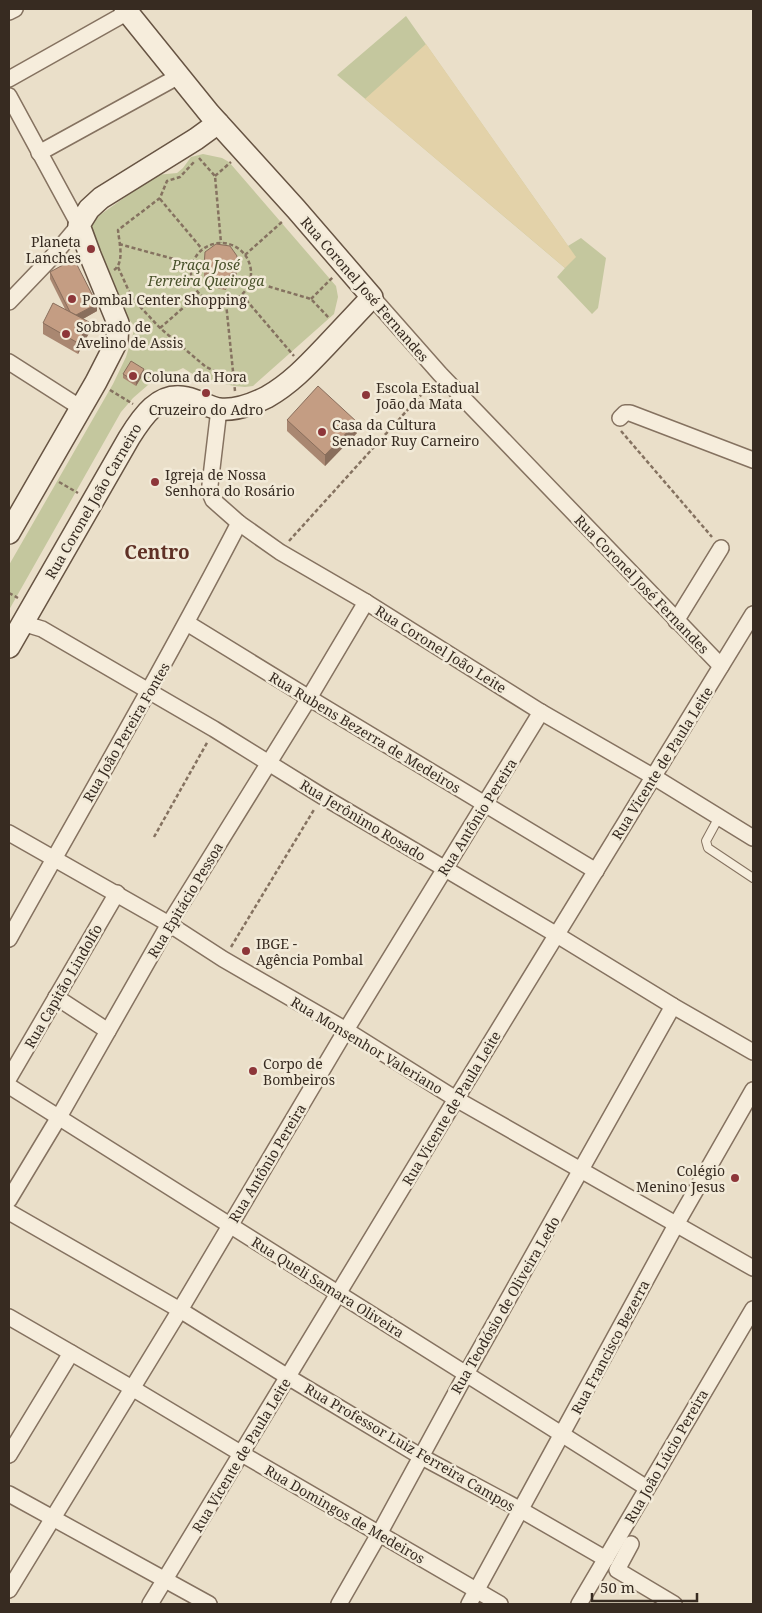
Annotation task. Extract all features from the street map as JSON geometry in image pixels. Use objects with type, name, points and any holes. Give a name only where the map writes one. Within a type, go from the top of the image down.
[{"type":"main road","name":"Rua Coronel José Fernandes","points":[[126,10],[218,122],[372,297]]},
{"type":"main road","points":[[9,533],[96,382],[117,341],[118,323],[79,225],[89,209],[101,198],[193,151],[218,122]]},
{"type":"main road","points":[[228,408],[250,404],[266,397],[289,382],[372,297]]},
{"type":"main road","name":"Rua Coronel João Carneiro","points":[[9,647],[92,501],[129,438],[147,412],[160,401],[178,396],[228,408]]},
{"type":"street","points":[[9,12],[14,9]]},
{"type":"street","points":[[9,79],[126,10]]},
{"type":"street","points":[[40,153],[180,76]]},
{"type":"street","points":[[9,96],[15,124],[40,153],[79,225],[53,256],[9,302]]},
{"type":"street","name":"Rua Coronel José Fernandes","points":[[372,297],[440,374],[676,621],[722,666]]},
{"type":"street","points":[[9,362],[81,408]]},
{"type":"street","name":"Rua Coronel João Leite","points":[[228,408],[210,485],[210,493],[213,500],[239,523],[280,552],[366,602],[541,712],[654,777],[753,838]]},
{"type":"street","points":[[620,418],[625,412],[753,460]]},
{"type":"street","name":"Rua João Pereira Fontes","points":[[9,938],[187,623],[239,523]]},
{"type":"street","name":"Rua Coronel José Fernandes","points":[[676,621],[721,548]]},
{"type":"street","name":"Rua Epitácio Pessoa","points":[[9,1200],[59,1117],[169,924],[366,602]]},
{"type":"street","name":"Rua Vicente de Paula Leite","points":[[150,1604],[753,614]]},
{"type":"street","name":"Rua Rubens Bezerra de Medeiros","points":[[187,623],[596,871]]},
{"type":"street","name":"Rua Jerônimo Rosado","points":[[22,624],[42,629],[214,729],[445,870],[753,1052]]},
{"type":"street","name":"Rua Antônio Pereira","points":[[9,1590],[180,1310],[346,1030],[541,712]]},
{"type":"street","name":"Rua Monsenhor Valeriano","points":[[9,833],[117,893],[223,959],[346,1030],[456,1099],[753,1268]]},
{"type":"street","name":"Rua Capitão Lindolfo","points":[[9,1078],[117,893]]},
{"type":"street","points":[[56,997],[108,1031]]},
{"type":"street","name":"Rua Teodósio de Oliveira Ledo","points":[[339,1604],[673,1006]]},
{"type":"street","name":"Rua Queli Samara Oliveira","points":[[9,1086],[647,1488]]},
{"type":"street","name":"Rua Francisco Bezerra","points":[[468,1604],[562,1435],[676,1223],[753,1090]]},
{"type":"street","name":"Rua Professor Luiz Ferreira Campos","points":[[9,1212],[180,1310],[420,1456],[521,1510],[606,1559]]},
{"type":"street","name":"Rua João Lúcio Pereira","points":[[580,1604],[753,1309]]},
{"type":"street","name":"Rua Domingos de Medeiros","points":[[9,1317],[500,1604]]},
{"type":"street","points":[[9,1455],[71,1354]]},
{"type":"street","points":[[9,1494],[209,1604]]},
{"type":"street","points":[[631,1544],[618,1570],[674,1604]]},
{"type":"lane","points":[[719,817],[706,841],[708,848],[753,878]]},
{"type":"path","points":[[221,243],[215,176],[193,151],[180,177],[168,181],[160,198],[118,230],[121,255],[118,267],[132,298],[160,328],[206,367],[234,380]]},
{"type":"path","points":[[215,176],[243,151]]},
{"type":"path","points":[[160,198],[202,249]]},
{"type":"path","points":[[245,255],[296,210]]},
{"type":"path","points":[[221,243],[234,246],[245,255],[250,268],[250,281],[242,295],[226,303],[212,302],[199,294],[192,281],[192,264],[196,256],[202,249],[211,244],[221,243]]},
{"type":"path","points":[[119,244],[192,264]]},
{"type":"path","points":[[311,299],[344,266]]},
{"type":"path","points":[[100,280],[118,267]]},
{"type":"path","points":[[250,281],[311,299],[341,330]]},
{"type":"path","points":[[160,328],[199,294]]},
{"type":"path","points":[[242,295],[304,368]]},
{"type":"path","points":[[226,303],[234,380],[228,408]]},
{"type":"path","points":[[280,552],[440,374]]},
{"type":"path","points":[[96,382],[147,412]]},
{"type":"path","points":[[620,418],[621,431],[721,548]]},
{"type":"path","points":[[44,473],[92,501]]},
{"type":"path","points":[[154,837],[214,729]]},
{"type":"path","points":[[223,959],[322,796]]},
{"type":"green space","points":[[406,16],[568,246],[581,238],[606,258],[598,308],[592,314],[557,277],[565,268],[337,75]]},
{"type":"green space","name":"Praça José Ferreira Queiroga","points":[[203,154],[222,158],[229,162],[336,286],[338,297],[334,314],[253,386],[234,386],[199,378],[183,368],[148,385],[133,398],[121,412],[9,610],[9,565],[113,384],[126,357],[135,327],[128,318],[86,238],[93,221],[156,175],[177,173],[191,157]]},
{"type":"sand","points":[[426,44],[576,257],[565,268],[365,99]]},
{"type":"building","points":[[216,244],[230,246],[237,256],[236,270],[225,279],[212,276],[204,266],[205,252]]},
{"type":"building","points":[[74,259],[97,304],[76,315],[70,312],[50,272]]},
{"type":"building","points":[[53,303],[89,322],[78,343],[43,323]]},
{"type":"building","name":"Coluna da Hora","points":[[131,361],[144,369],[136,382],[123,374]]},
{"type":"building","name":"Casa da Cultura Senador Ruy Carneiro","points":[[318,386],[357,422],[325,455],[287,420]]},
{"type":"place","name":"Planeta Lanches","points":[[91,249]]},
{"type":"place","name":"Pombal Center Shopping","points":[[72,299]]},
{"type":"place","name":"Sobrado de Avelino de Assis","points":[[66,334]]},
{"type":"place","name":"Coluna da Hora","points":[[133,376]]},
{"type":"place","name":"Cruzeiro do Adro","points":[[206,393]]},
{"type":"place","name":"Escola Estadual João da Mata","points":[[366,395]]},
{"type":"place","name":"Casa da Cultura Senador Ruy Carneiro","points":[[322,432]]},
{"type":"place","name":"Igreja de Nossa Senhora do Rosário","points":[[155,482]]},
{"type":"place","name":"IBGE - Agência Pombal","points":[[246,951]]},
{"type":"place","name":"Corpo de Bombeiros","points":[[253,1071]]},
{"type":"place","name":"Colégio Menino Jesus","points":[[735,1178]]},
{"type":"district","name":"Centro","points":[[157,552]]}]
